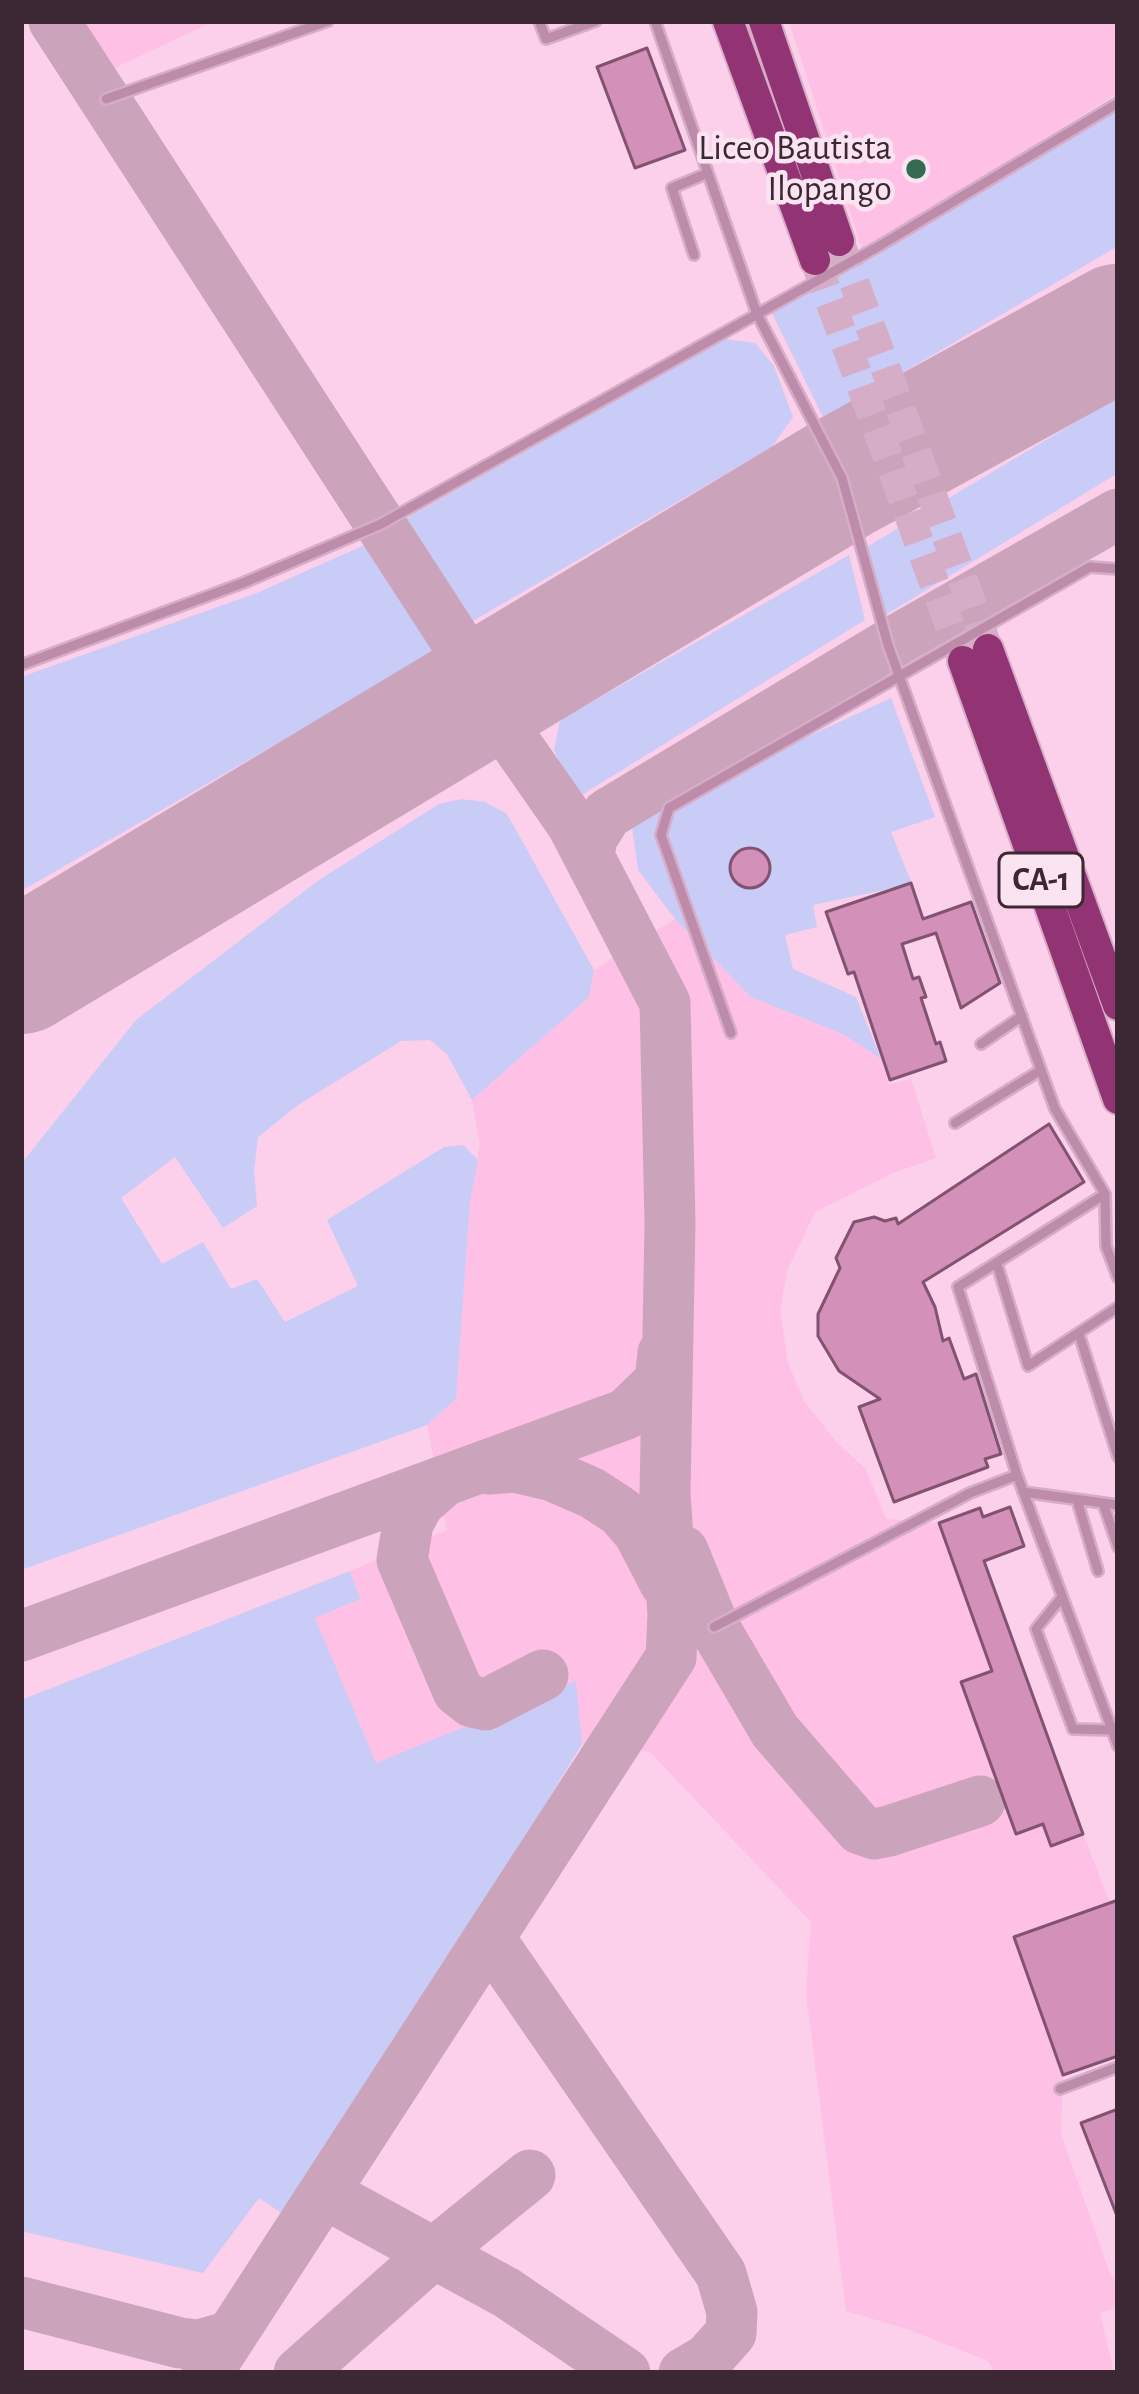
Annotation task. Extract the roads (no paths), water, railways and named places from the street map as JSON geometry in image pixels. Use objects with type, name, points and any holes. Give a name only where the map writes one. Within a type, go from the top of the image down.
[{"type":"highway","points":[[728,21],[827,250],[764,21]]},
{"type":"highway","name":"CA-1","points":[[1118,1005],[976,655],[1118,1099]]},
{"type":"lane","points":[[106,99],[328,21]]},
{"type":"lane","points":[[539,21],[546,39],[596,21]]},
{"type":"lane","points":[[655,21],[757,314],[842,478],[901,679],[1055,1109],[1105,1194],[1106,1246],[1118,1278]]},
{"type":"lane","points":[[21,665],[244,584],[380,524],[881,245],[1118,103]]},
{"type":"lane","points":[[694,255],[672,188],[708,173]]},
{"type":"lane","points":[[731,1033],[661,835],[669,808],[1090,567],[1118,569]]},
{"type":"lane","points":[[981,1045],[1022,1016]]},
{"type":"lane","points":[[955,1123],[1041,1070]]},
{"type":"lane","points":[[1105,1194],[958,1287],[1017,1475],[1118,1746]]},
{"type":"lane","points":[[997,1264],[1028,1366],[1118,1307]]},
{"type":"lane","points":[[1078,1334],[1118,1456]]},
{"type":"lane","points":[[714,1627],[970,1493],[1017,1475]]},
{"type":"lane","points":[[1023,1492],[1118,1505]]},
{"type":"lane","points":[[1077,1500],[1098,1571]]},
{"type":"lane","points":[[1103,1503],[1118,1547]]},
{"type":"lane","points":[[1062,1597],[1036,1629],[1072,1729],[1112,1730]]},
{"type":"lane","points":[[1060,2089],[1118,2067]]},
{"type":"tunnel","points":[[839,241],[988,649]]},
{"type":"tunnel","points":[[815,260],[963,661]]},
{"type":"place","name":"Liceo Bautista Ilopango","points":[[916,169]]}]
